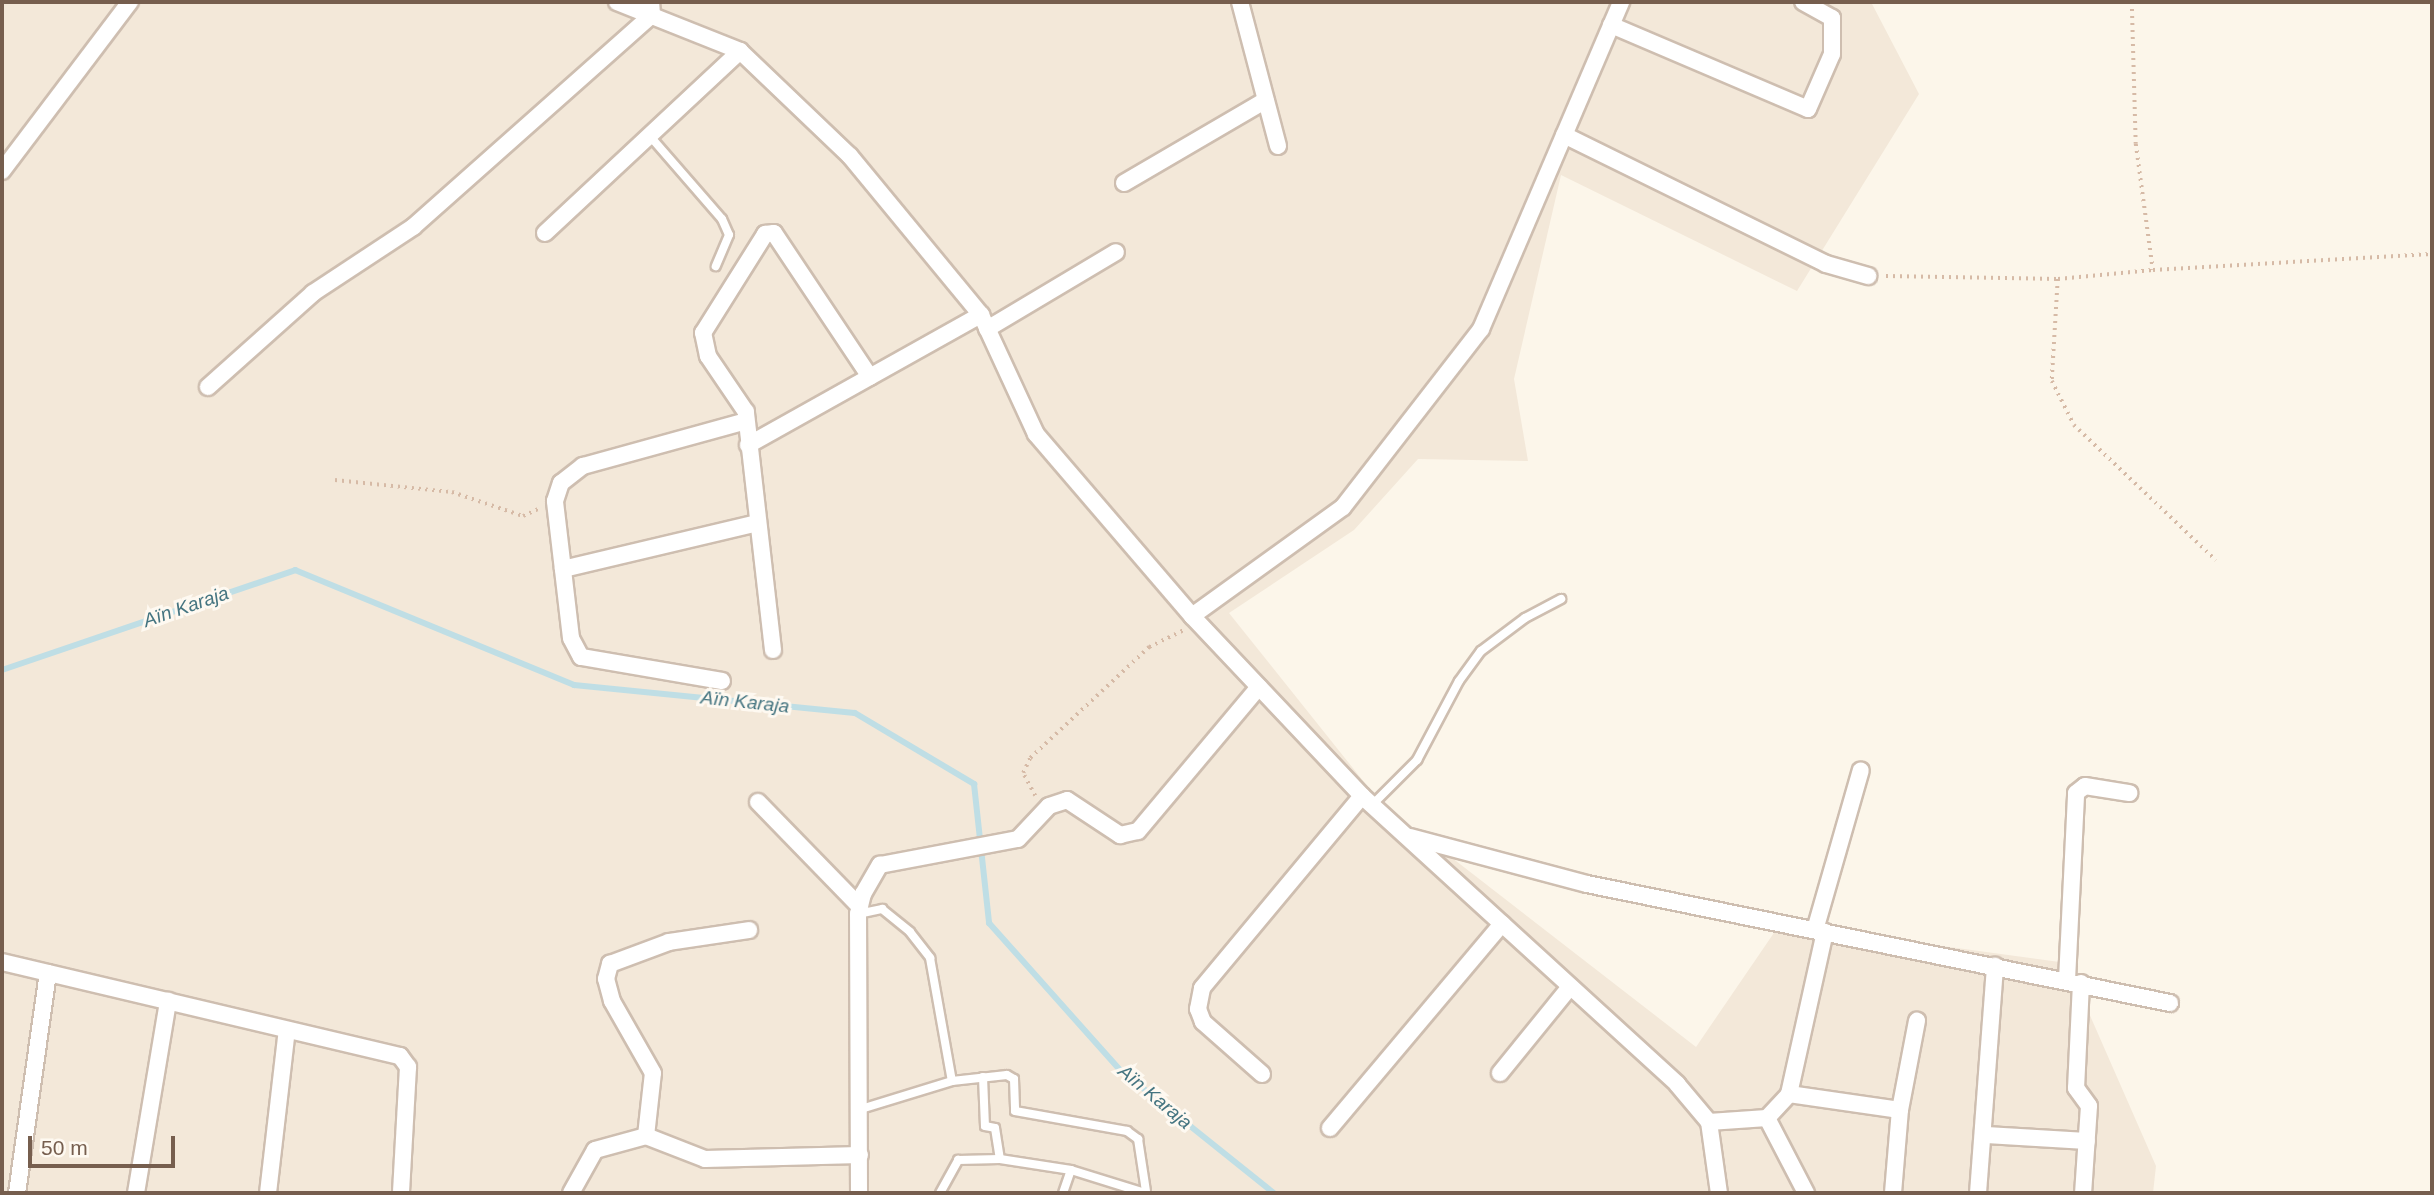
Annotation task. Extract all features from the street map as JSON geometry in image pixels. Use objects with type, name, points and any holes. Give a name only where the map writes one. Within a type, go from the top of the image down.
[{"type":"street","points":[[2,171],[130,2]]},
{"type":"street","points":[[617,2],[651,8],[740,51],[850,156],[984,322],[1036,434],[1195,619],[1367,800],[1677,1084],[1709,1122],[1719,1193]]},
{"type":"street","points":[[1240,2],[1278,146]]},
{"type":"street","points":[[1195,619],[1343,507],[1481,329],[1621,2]]},
{"type":"street","points":[[1611,26],[1808,109],[1832,54],[1832,18],[1803,2]]},
{"type":"street","points":[[208,387],[313,293],[413,227],[651,8]]},
{"type":"street","points":[[545,233],[740,51]]},
{"type":"street","points":[[1124,183],[1266,100]]},
{"type":"street","points":[[1564,135],[1826,264],[1868,276]]},
{"type":"street","points":[[774,650],[746,412],[708,356],[703,333],[765,234],[774,233],[870,377]]},
{"type":"street","points":[[748,445],[870,377],[984,322],[1116,252]]},
{"type":"street","points":[[722,681],[581,657],[571,638],[555,501],[561,482],[583,466],[746,421]]},
{"type":"street","points":[[563,569],[757,523]]},
{"type":"street","points":[[859,1193],[859,911],[880,864],[1010,842],[1043,813],[1067,800],[1120,835],[1138,831],[1259,687]]},
{"type":"street","points":[[1709,1122],[1767,1118],[1789,1094],[1820,931],[1861,770]]},
{"type":"street","points":[[2082,1193],[2089,1106],[2076,1088],[2076,793],[2085,786],[2129,793]]},
{"type":"street","points":[[1262,1074],[1203,1022],[1198,1009],[1202,989],[1367,800]]},
{"type":"street","points":[[758,802],[859,911]]},
{"type":"street","points":[[1406,836],[1587,884],[2170,1003]]},
{"type":"street","points":[[1330,1128],[1502,924]]},
{"type":"street","points":[[646,1136],[653,1073],[612,1000],[606,979],[610,964],[669,942],[749,930]]},
{"type":"street","points":[[2,962],[288,1030],[405,1061],[408,1067],[401,1193]]},
{"type":"street","points":[[1978,1193],[1986,1135],[1995,966]]},
{"type":"street","points":[[17,1193],[48,973]]},
{"type":"street","points":[[1500,1073],[1570,987]]},
{"type":"street","points":[[136,1193],[168,1001]]},
{"type":"street","points":[[1893,1193],[1900,1110],[1917,1021]]},
{"type":"street","points":[[268,1193],[288,1030]]},
{"type":"street","points":[[1789,1094],[1900,1110]]},
{"type":"street","points":[[1767,1118],[1806,1193]]},
{"type":"street","points":[[1986,1135],[2087,1140]]},
{"type":"street","points":[[571,1193],[595,1150],[646,1136],[705,1159],[860,1155]]},
{"type":"lane","points":[[649,135],[722,219],[729,235],[716,266]]},
{"type":"lane","points":[[1367,800],[1417,761],[1459,681],[1481,651],[1525,618],[1561,600]]},
{"type":"lane","points":[[859,911],[881,909],[909,932],[930,958],[952,1081]]},
{"type":"lane","points":[[983,1077],[985,1126],[995,1128],[1000,1160]]},
{"type":"lane","points":[[861,1109],[952,1081],[983,1077],[1014,1079],[1015,1111],[1127,1131],[1138,1139],[1146,1192],[1070,1170],[1000,1160],[958,1160],[940,1193]]},
{"type":"lane","points":[[1063,1193],[1070,1170]]},
{"type":"path","points":[[2132,2],[2136,144],[2153,271]]},
{"type":"path","points":[[1868,276],[2058,279],[2432,254]]},
{"type":"path","points":[[2058,279],[2052,381],[2074,425],[2216,560]]},
{"type":"path","points":[[335,481],[452,492],[523,516],[555,501]]},
{"type":"path","points":[[1043,813],[1023,773],[1030,758],[1149,647],[1195,619]]},
{"type":"shaded area","points":[[2,2],[1871,2],[1919,94],[1797,291],[1561,175],[1514,379],[1528,461],[1418,459],[1354,530],[1229,613],[1380,802],[1696,1047],[1780,924],[2067,963],[2156,1166],[2153,1193],[2,1193]]},
{"type":"waterway","name":"Aïn Karaja","points":[[2,670],[295,570],[574,685],[855,713],[974,784],[989,923],[1119,1069],[1274,1193]]}]
